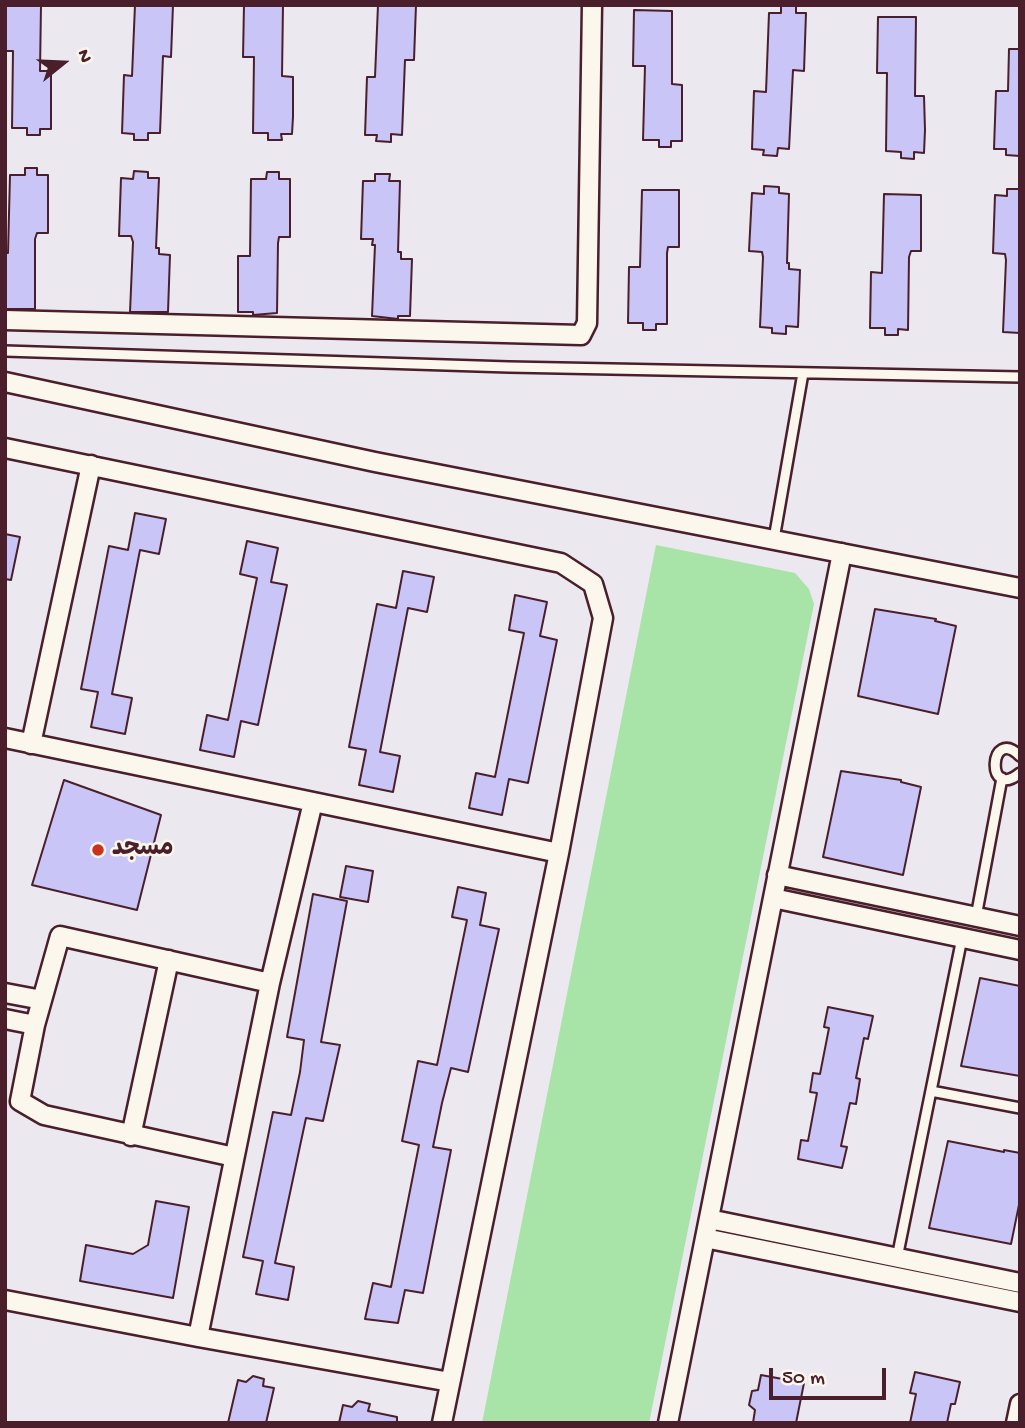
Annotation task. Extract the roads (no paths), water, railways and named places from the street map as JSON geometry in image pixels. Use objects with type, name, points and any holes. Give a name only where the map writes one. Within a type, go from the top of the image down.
[{"type":"street","points":[[5,320],[581,335],[587,323],[592,5]]},
{"type":"street","points":[[5,382],[375,462],[1020,588]]},
{"type":"street","points":[[5,448],[561,563],[593,584],[603,618],[559,853],[442,1423]]},
{"type":"street","points":[[31,744],[91,465]]},
{"type":"street","points":[[668,1423],[842,553]]},
{"type":"street","points":[[5,738],[559,853]]},
{"type":"street","points":[[198,1337],[270,983],[313,802]]},
{"type":"street","points":[[778,875],[1020,926]]},
{"type":"street","points":[[773,898],[1020,950]]},
{"type":"street","points":[[234,1157],[44,1115],[20,1101],[35,1025],[60,936],[270,983]]},
{"type":"street","points":[[131,1136],[169,960]]},
{"type":"street","points":[[5,993],[42,1000]]},
{"type":"street","points":[[5,1019],[35,1025]]},
{"type":"street","points":[[709,1219],[1020,1283]]},
{"type":"street","points":[[705,1238],[1020,1302]]},
{"type":"street","points":[[5,1300],[450,1382]]},
{"type":"street","points":[[1016,1423],[1020,1404]]},
{"type":"lane","points":[[5,351],[509,367],[1020,377]]},
{"type":"lane","points":[[775,539],[803,373]]},
{"type":"lane","points":[[976,917],[1002,778],[994,767],[997,754],[1010,750],[1020,756]]},
{"type":"lane","points":[[1002,778],[1012,779],[1020,773]]},
{"type":"lane","points":[[897,1258],[962,938]]},
{"type":"lane","points":[[931,1091],[1020,1108]]},
{"type":"place","name":"مسجد","points":[[98,850]]}]
